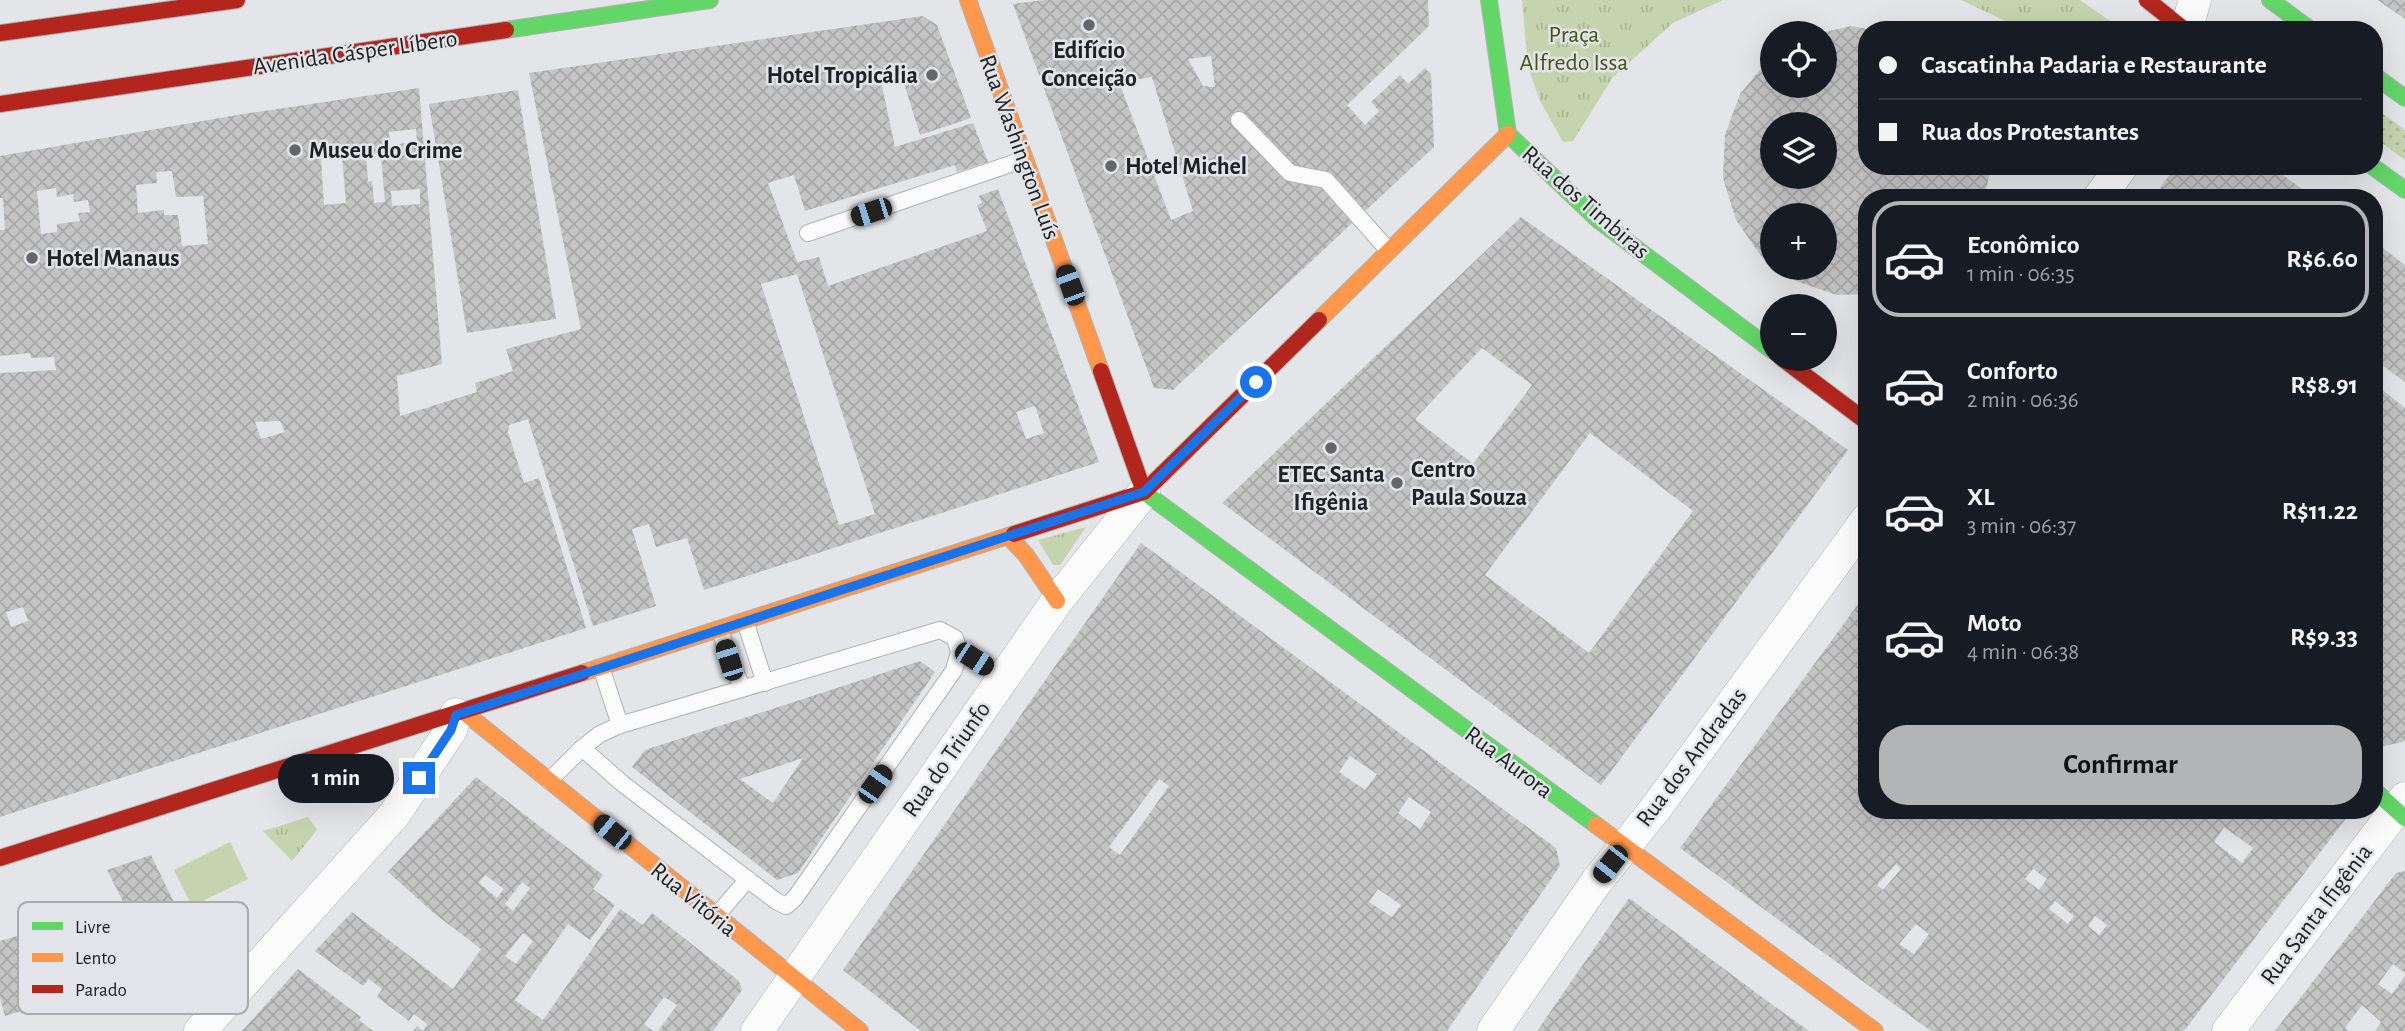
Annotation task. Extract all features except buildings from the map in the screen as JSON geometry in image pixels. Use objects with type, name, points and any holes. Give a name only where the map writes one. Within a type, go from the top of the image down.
[{"type":"street","points":[[0,33],[237,0]]},
{"type":"street","name":"Avenida Cásper Líbero","points":[[0,104],[710,0]]},
{"type":"street","name":"Rua Washington Luís","points":[[968,0],[1144,492]]},
{"type":"street","name":"Rua dos Timbiras","points":[[1489,0],[1508,134],[1597,219],[1760,341]]},
{"type":"street","points":[[2147,0],[2174,21]]},
{"type":"street","points":[[2188,21],[2195,0]]},
{"type":"street","points":[[2270,0],[2299,21]]},
{"type":"street","points":[[2383,82],[2405,98]]},
{"type":"street","points":[[0,858],[1144,492],[1508,134]]},
{"type":"street","points":[[2383,174],[2405,190]]},
{"type":"street","points":[[1799,371],[1858,415]]},
{"type":"street","name":"Rua do Triunfo","points":[[757,1031],[1058,601],[1144,492]]},
{"type":"street","name":"Rua Aurora","points":[[1144,492],[1875,1031]]},
{"type":"street","name":"Rua dos Andradas","points":[[1493,1031],[1623,847],[1664,797],[1858,531]]},
{"type":"street","points":[[1008,536],[1026,555],[1058,601]]},
{"type":"street","points":[[248,978],[394,815],[460,713]]},
{"type":"street","name":"Rua Vitória","points":[[460,713],[549,781],[860,1031]]},
{"type":"street","name":"Rua Santa Ifigênia","points":[[2228,1031],[2395,805]]},
{"type":"street","points":[[200,1031],[215,1014]]},
{"type":"lane","points":[[1239,120],[1290,173],[1326,180],[1389,251]]},
{"type":"lane","points":[[808,233],[1025,159]]},
{"type":"lane","points":[[745,621],[765,683]]},
{"type":"lane","points":[[720,629],[729,660],[743,688]]},
{"type":"lane","points":[[549,781],[582,748],[600,734],[620,725],[940,630],[955,638],[959,652],[954,670],[795,898],[786,906],[623,784],[582,748]]},
{"type":"lane","points":[[959,652],[1003,678]]},
{"type":"lane","points":[[601,667],[620,725]]},
{"type":"lane","points":[[716,916],[748,879]]},
{"type":"green space","name":"Praça Alfredo Issa","points":[[1522,0],[1723,0],[1673,23],[1613,77],[1573,141],[1563,142],[1540,101],[1528,67]]},
{"type":"green space","points":[[1961,0],[2080,0],[2110,21],[2005,21]]},
{"type":"green space","points":[[2383,114],[2405,130],[2405,160],[2383,144]]},
{"type":"green space","points":[[1086,527],[1060,565],[1053,565],[1038,540]]},
{"type":"green space","points":[[308,817],[317,830],[292,861],[263,831]]},
{"type":"green space","points":[[230,842],[248,879],[200,902],[190,902],[174,870]]},
{"type":"traffic: fast","points":[[506,30],[710,0]]},
{"type":"traffic: fast","points":[[1489,0],[1508,134],[1597,219],[1760,341]]},
{"type":"traffic: fast","points":[[2270,0],[2299,21]]},
{"type":"traffic: fast","points":[[2383,82],[2405,98]]},
{"type":"traffic: fast","points":[[2383,174],[2405,190]]},
{"type":"traffic: fast","points":[[1144,492],[1596,825]]},
{"type":"traffic: fast","points":[[2383,798],[2405,818]]},
{"type":"traffic: slow","points":[[968,0],[1101,371]]},
{"type":"traffic: slow","points":[[1319,320],[1508,134]]},
{"type":"traffic: slow","points":[[582,673],[1014,534]]},
{"type":"traffic: slow","points":[[1008,536],[1026,555],[1057,601]]},
{"type":"traffic: slow","points":[[464,712],[860,1031]]},
{"type":"traffic: slow","points":[[1596,825],[1875,1031]]},
{"type":"traffic: jam","points":[[0,33],[237,0]]},
{"type":"traffic: jam","points":[[2147,0],[2174,21]]},
{"type":"traffic: jam","points":[[0,104],[506,30]]},
{"type":"traffic: jam","points":[[1014,534],[1144,492],[1319,320]]},
{"type":"traffic: jam","points":[[1101,371],[1144,492]]},
{"type":"traffic: jam","points":[[1799,371],[1858,415]]},
{"type":"traffic: jam","points":[[0,858],[582,673]]},
{"type":"place","name":"Edifício Conceição","points":[[1089,25]]},
{"type":"place","name":"Hotel Tropicália","points":[[932,75]]},
{"type":"place","name":"Museu do Crime","points":[[295,150]]},
{"type":"place","name":"Hotel Michel","points":[[1111,166]]},
{"type":"place","name":"Hotel Manaus","points":[[32,258]]},
{"type":"place","name":"ETEC Santa Ifigênia","points":[[1331,448]]},
{"type":"place","name":"Centro Paula Souza","points":[[1397,483]]},
{"type":"route","points":[[419,778],[451,730],[456,715],[1144,492],[1256,382]]}]
